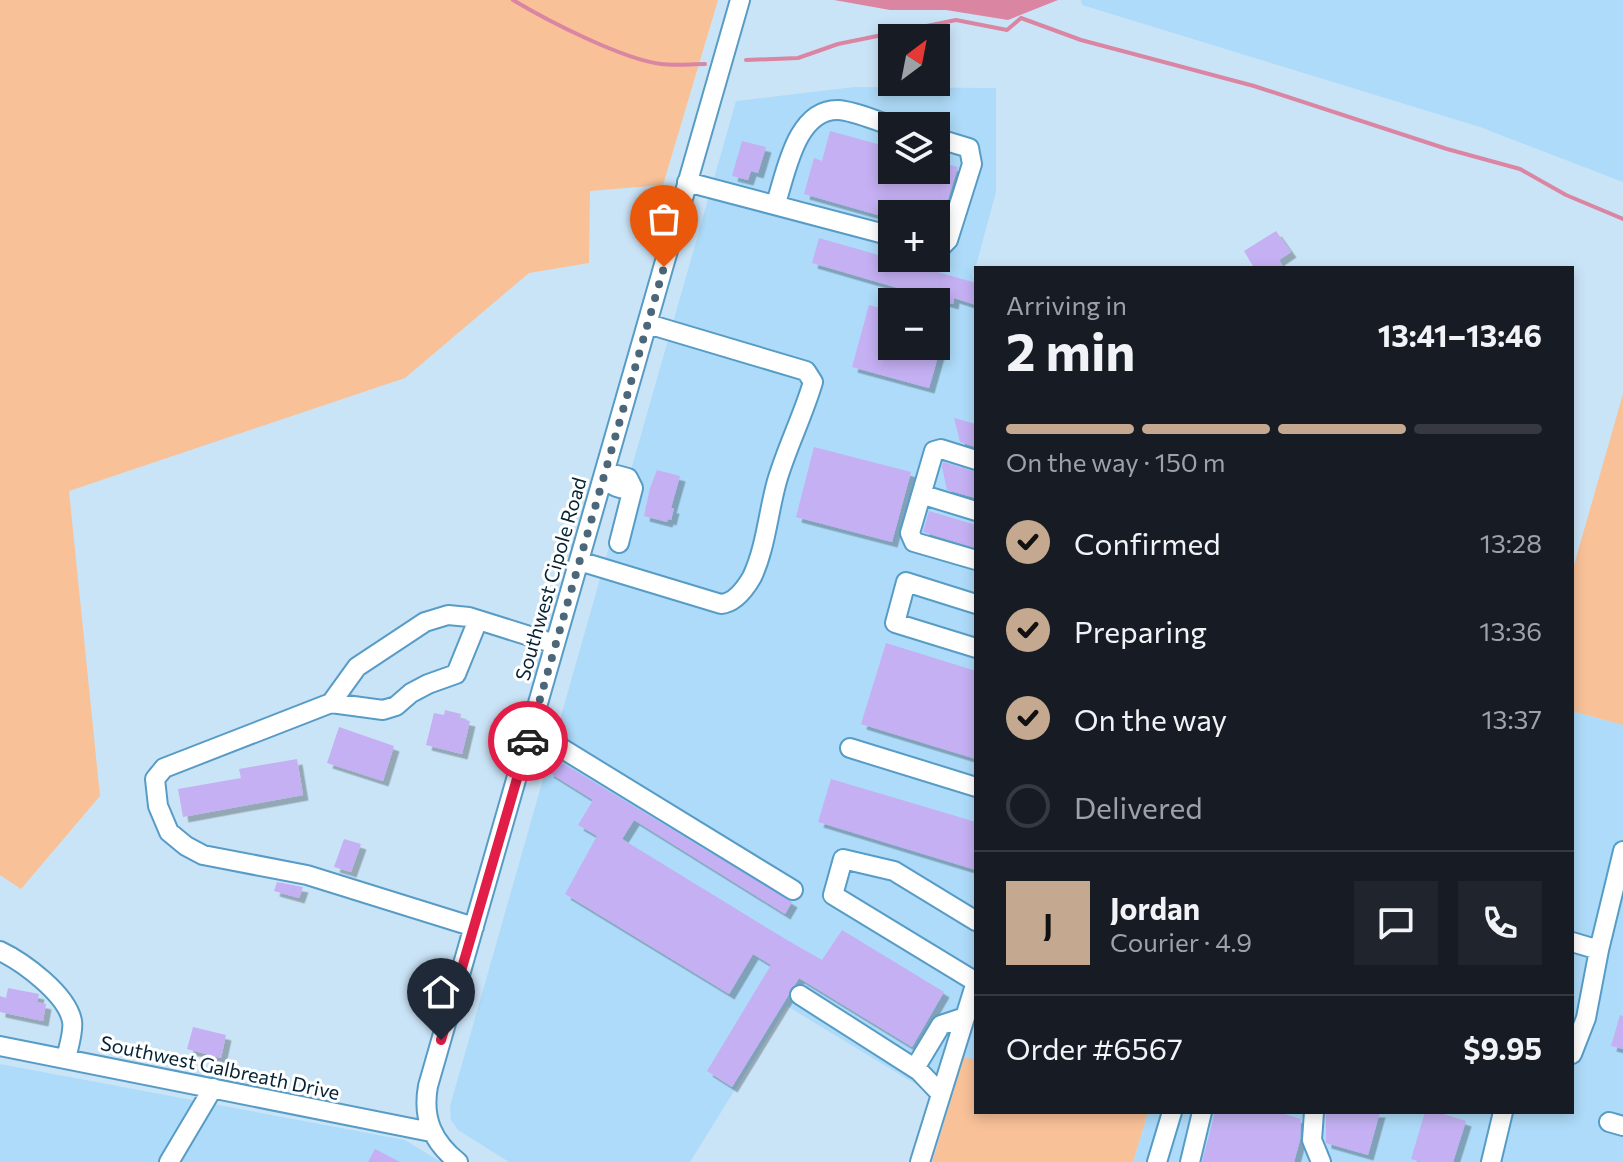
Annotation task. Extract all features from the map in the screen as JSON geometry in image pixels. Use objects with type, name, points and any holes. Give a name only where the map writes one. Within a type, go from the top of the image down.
[{"type":"street","name":"Southwest Cipole Road","points":[[431,1132],[426,1116],[428,1086],[740,0]]},
{"type":"street","points":[[776,203],[801,130],[817,116],[837,110],[878,122]]},
{"type":"street","points":[[950,142],[969,148],[972,164],[950,234]]},
{"type":"street","points":[[687,182],[878,232]]},
{"type":"street","points":[[579,561],[721,604],[740,594],[751,579],[761,553],[777,482],[813,382],[806,371],[648,324]]},
{"type":"street","points":[[974,459],[941,449],[934,451],[910,533],[914,542],[974,559]]},
{"type":"street","points":[[604,478],[614,487],[625,490],[633,488],[619,543]]},
{"type":"street","points":[[922,492],[974,510]]},
{"type":"street","points":[[974,603],[906,582],[895,623],[974,647]]},
{"type":"street","points":[[331,703],[357,667],[425,622],[455,614],[555,644]]},
{"type":"street","points":[[474,927],[307,875],[203,855],[169,832],[158,806],[155,779],[164,768],[331,703],[383,710],[396,706],[411,693],[456,674],[478,620]]},
{"type":"street","points":[[531,732],[793,890]]},
{"type":"street","points":[[850,748],[974,786]]},
{"type":"street","points":[[1574,1049],[1586,1018],[1623,851]]},
{"type":"street","points":[[974,920],[894,871],[843,859],[833,895],[974,981]]},
{"type":"street","points":[[1574,943],[1599,950]]},
{"type":"street","points":[[0,951],[15,958],[64,1002],[72,1022],[66,1059]]},
{"type":"street","points":[[920,1162],[974,988]]},
{"type":"street","points":[[800,995],[915,1068],[941,1094]]},
{"type":"street","points":[[915,1068],[941,1025],[965,1017]]},
{"type":"street","name":"Southwest Galbreath Drive","points":[[0,1046],[431,1132]]},
{"type":"street","points":[[169,1162],[213,1088]]},
{"type":"street","points":[[1157,1162],[1171,1114]]},
{"type":"street","points":[[1190,1162],[1202,1114]]},
{"type":"street","points":[[1314,1114],[1312,1140],[1321,1162]]},
{"type":"street","points":[[1491,1162],[1503,1114]]},
{"type":"street","points":[[431,1132],[448,1159]]},
{"type":"shaded area","points":[[0,0],[718,0],[663,185],[590,191],[589,263],[529,273],[405,378],[69,491],[100,796],[21,889],[0,875]]},
{"type":"shaded area","points":[[834,0],[1058,0],[1008,20],[946,10],[890,10]]},
{"type":"shaded area","points":[[1081,0],[1623,0],[1623,182],[1480,127],[1082,5]]},
{"type":"shaded area","points":[[854,87],[878,87],[878,96],[950,96],[950,88],[996,88],[996,192],[973,277],[974,1060],[964,1057],[950,1105],[787,1006],[690,1162],[509,1162],[458,1130],[451,1120],[450,1106],[736,101]]},
{"type":"shaded area","points":[[1623,394],[1623,725],[1574,712],[1574,565]]},
{"type":"shaded area","points":[[1574,712],[1623,725],[1623,1162],[1133,1162],[1147,1114],[1574,1114]]},
{"type":"shaded area","points":[[964,1057],[974,1060],[974,1114],[1147,1114],[1133,1162],[932,1162]]},
{"type":"shaded area","points":[[0,1064],[405,1140],[441,1162],[0,1162]]},
{"type":"building","points":[[830,131],[878,144],[878,184],[950,184],[950,165],[958,167],[948,200],[878,200],[878,215],[804,194],[814,158],[822,161]]},
{"type":"building","points":[[742,141],[766,147],[758,173],[751,171],[748,180],[732,176]]},
{"type":"building","points":[[1276,231],[1291,252],[1279,260],[1283,266],[1253,266],[1244,251]]},
{"type":"building","points":[[819,238],[878,255],[878,272],[938,272],[974,282],[974,304],[954,298],[953,304],[950,303],[950,288],[898,288],[812,263]]},
{"type":"building","points":[[869,305],[878,307],[878,360],[937,360],[929,388],[852,367]]},
{"type":"building","points":[[954,418],[974,423],[974,446],[960,442]]},
{"type":"building","points":[[814,447],[911,472],[892,542],[796,517]]},
{"type":"building","points":[[943,462],[974,471],[974,497],[947,490]]},
{"type":"building","points":[[657,470],[680,476],[671,508],[674,508],[671,520],[667,522],[644,516]]},
{"type":"building","points":[[929,511],[974,524],[974,547],[923,532]]},
{"type":"building","points":[[886,643],[974,670],[974,758],[861,724]]},
{"type":"building","points":[[445,710],[461,714],[460,719],[470,721],[462,754],[426,745],[434,713],[444,715]]},
{"type":"building","points":[[339,727],[394,746],[383,781],[327,763]]},
{"type":"building","points":[[297,759],[303,795],[183,817],[178,789],[241,778],[239,769]]},
{"type":"building","points":[[556,759],[792,902],[785,914],[634,820],[622,839],[787,940],[822,960],[842,930],[944,992],[912,1047],[799,978],[732,1087],[707,1071],[771,965],[753,954],[729,994],[565,894],[597,836],[578,825],[593,800],[548,772]]},
{"type":"building","points":[[831,779],[974,821],[974,869],[818,822]]},
{"type":"building","points":[[344,839],[361,844],[351,872],[334,867]]},
{"type":"building","points":[[277,882],[303,887],[299,898],[274,891]]},
{"type":"building","points":[[8,988],[39,994],[37,1002],[46,1004],[43,1021],[0,1012],[0,996],[6,998]]},
{"type":"building","points":[[1620,1015],[1623,1016],[1623,1049],[1611,1046]]},
{"type":"building","points":[[193,1027],[226,1035],[221,1058],[187,1049]]},
{"type":"building","points":[[1214,1114],[1285,1114],[1301,1119],[1294,1162],[1202,1162]]},
{"type":"building","points":[[1326,1114],[1379,1114],[1368,1155],[1326,1143]]},
{"type":"building","points":[[1424,1114],[1443,1114],[1466,1121],[1453,1162],[1411,1159]]},
{"type":"building","points":[[375,1149],[400,1162],[368,1162]]},
{"type":"waterway","points":[[513,0],[565,28],[626,55],[661,64],[705,64]]},
{"type":"waterway","points":[[746,60],[798,58],[838,44],[956,20],[1007,30],[1021,18],[1081,40],[1254,86],[1447,149],[1520,169],[1566,195],[1623,219]]},
{"type":"way so far","points":[[528,741],[664,267]]},
{"type":"route","points":[[441,1040],[528,741]]}]
